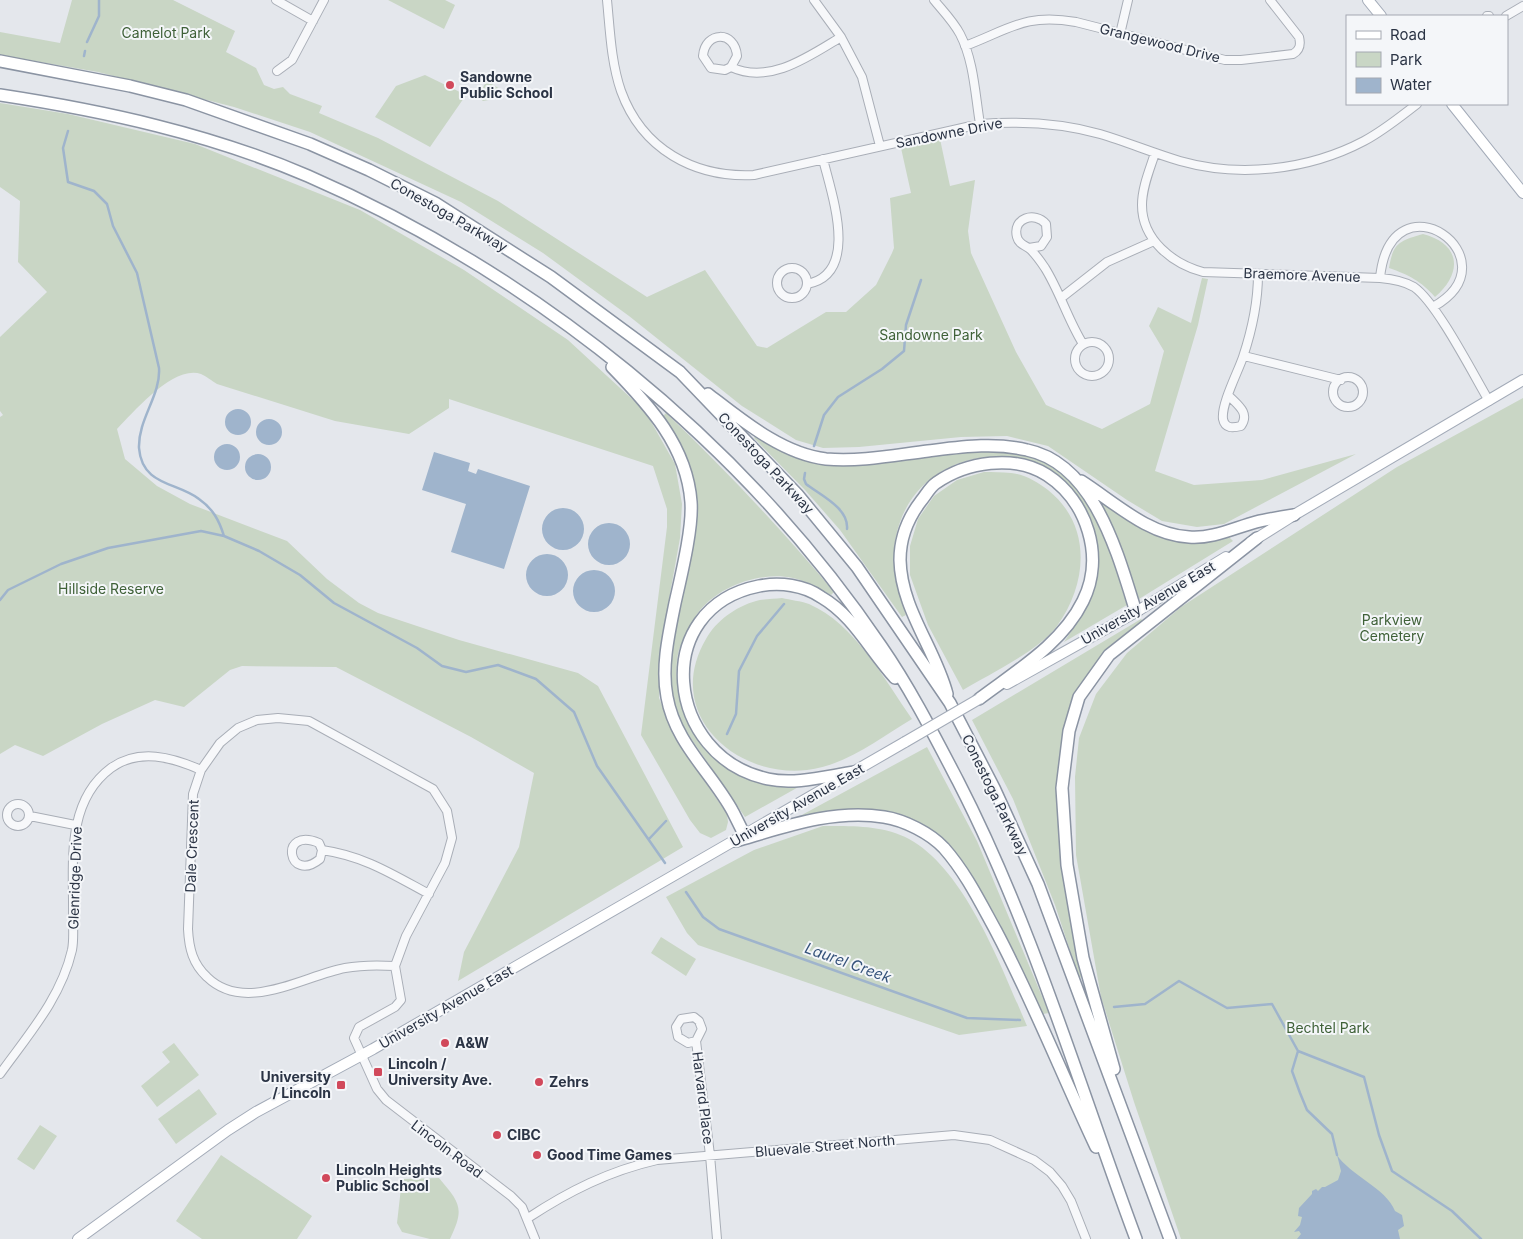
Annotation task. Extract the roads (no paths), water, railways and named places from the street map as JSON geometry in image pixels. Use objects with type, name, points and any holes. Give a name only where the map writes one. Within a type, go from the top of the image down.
[{"type":"highway","name":"Conestoga Parkway","points":[[0,61],[130,86],[186,100],[310,144],[369,170],[435,203],[535,266],[680,372],[797,494],[857,567],[950,703],[994,788],[1038,884],[1170,1239]]},
{"type":"highway","name":"Conestoga Parkway","points":[[0,95],[168,128],[232,148],[306,175],[396,218],[496,276],[589,342],[654,392],[710,443],[786,524],[841,589],[884,648],[959,783],[1004,883],[1051,1000],[1136,1239]]},
{"type":"highway","points":[[589,342],[652,409],[668,433],[686,470],[691,503],[682,573],[671,625],[666,669],[667,698],[682,736],[733,812],[741,838],[809,820],[851,815],[893,820],[916,828],[943,847],[970,882],[1025,985],[1122,1203]]},
{"type":"highway","points":[[680,372],[757,430],[786,447],[825,459],[865,459],[987,445],[1028,450],[1043,456],[1129,514],[1158,530],[1189,538],[1223,534],[1256,522],[1294,515]]},
{"type":"highway","points":[[950,703],[942,675],[921,634],[903,586],[900,560],[902,538],[912,512],[934,484],[967,466],[989,463],[1013,464],[1046,475],[1076,502],[1086,522],[1092,545],[1093,562],[1084,600],[1058,637],[980,699]]},
{"type":"highway","points":[[1075,476],[1103,522],[1119,558],[1136,612]]},
{"type":"highway","points":[[1132,1134],[1083,958],[1067,865],[1062,788],[1068,731],[1080,697],[1110,656],[1257,538]]},
{"type":"highway","points":[[855,772],[800,780],[768,779],[734,766],[707,743],[690,715],[682,684],[684,662],[691,637],[701,620],[719,602],[739,590],[768,585],[796,586],[820,596],[840,610],[858,629],[882,664],[910,694]]},
{"type":"main road","points":[[1368,0],[1380,15]]},
{"type":"main road","points":[[1453,105],[1523,192]]},
{"type":"main road","name":"University Avenue East","points":[[78,1239],[228,1130],[741,838],[980,699],[1136,612],[1294,515],[1523,380]]},
{"type":"street","points":[[276,0],[313,21]]},
{"type":"street","points":[[277,71],[292,60],[324,0]]},
{"type":"street","name":"Sandowne Drive","points":[[607,0],[615,66],[621,92],[637,122],[658,145],[676,159],[693,168],[733,176],[754,175],[980,124],[1012,121],[1075,128],[1181,161],[1234,169],[1276,168],[1310,162],[1365,140],[1416,105]]},
{"type":"street","points":[[814,0],[841,37],[862,77],[880,146]]},
{"type":"street","points":[[934,0],[952,21],[965,46],[970,61],[980,124]]},
{"type":"street","points":[[1120,34],[1128,0]]},
{"type":"street","name":"Grangewood Drive","points":[[965,46],[1033,19],[1052,18],[1076,22],[1225,60],[1293,54],[1298,51],[1301,44],[1299,37],[1270,0]]},
{"type":"street","points":[[1508,15],[1523,6]]},
{"type":"street","points":[[731,67],[737,56],[734,44],[726,38],[718,37],[710,40],[704,50],[706,63],[717,70],[731,67],[744,74],[761,74],[789,66],[841,37]]},
{"type":"street","name":"Braemore Avenue","points":[[1155,152],[1144,186],[1142,206],[1154,241],[1166,254],[1193,269],[1214,273],[1380,278],[1395,280],[1413,286],[1433,307],[1489,401]]},
{"type":"street","points":[[806,284],[818,282],[828,272],[837,253],[838,219],[823,159]]},
{"type":"street","points":[[1029,248],[1041,246],[1048,237],[1046,224],[1038,217],[1028,217],[1017,228],[1018,240],[1029,248],[1045,269],[1083,344]]},
{"type":"street","points":[[1380,278],[1387,248],[1398,234],[1413,227],[1423,226],[1443,232],[1451,239],[1460,254],[1462,275],[1457,288],[1433,307]]},
{"type":"street","points":[[1061,298],[1107,262],[1154,241]]},
{"type":"street","points":[[1229,396],[1244,356],[1255,314],[1258,274]]},
{"type":"street","points":[[1095,342],[1105,348],[1109,362],[1102,373],[1091,376],[1083,374],[1076,366],[1075,354],[1083,344],[1095,342]]},
{"type":"street","points":[[1244,356],[1341,380]]},
{"type":"street","name":"Dale Crescent","points":[[278,718],[309,721],[433,788],[447,811],[452,838],[445,863],[406,936],[395,966],[346,968],[268,990],[244,994],[212,982],[201,972],[189,946],[188,929],[194,794],[201,770],[220,743],[238,728],[257,720],[278,718]]},
{"type":"street","name":"Glenridge Drive","points":[[0,1074],[44,1013],[57,992],[65,973],[72,947],[76,826],[82,802],[101,776],[121,761],[148,755],[182,762],[201,770]]},
{"type":"street","points":[[30,816],[76,826]]},
{"type":"street","points":[[322,850],[348,853],[429,894]]},
{"type":"street","points":[[362,1055],[354,1038],[358,1027],[395,1007],[401,1000],[395,966]]},
{"type":"street","name":"Harvard Place","points":[[696,1041],[718,1239]]},
{"type":"street","name":"Lincoln Road","points":[[362,1055],[377,1089],[386,1100],[511,1196],[522,1207],[535,1239]]},
{"type":"street","name":"Bluevale Street North","points":[[528,1218],[572,1190],[614,1172],[657,1160],[954,1135],[990,1140],[1034,1160],[1050,1172],[1072,1201],[1086,1239]]},
{"type":"water","points":[[238,409],[247,413],[251,422],[247,431],[238,435],[229,431],[225,422],[229,413]]},
{"type":"water","points":[[269,419],[278,423],[282,432],[278,441],[269,445],[260,441],[256,432],[260,423]]},
{"type":"water","points":[[227,444],[236,448],[240,457],[236,466],[227,470],[218,466],[214,457],[218,448]]},
{"type":"water","points":[[434,452],[470,463],[468,471],[476,474],[478,469],[530,486],[504,569],[451,552],[466,504],[422,490]]},
{"type":"water","points":[[258,454],[267,458],[271,467],[267,476],[258,480],[249,476],[245,467],[249,458]]},
{"type":"water","points":[[563,508],[578,514],[584,529],[578,544],[563,550],[548,544],[542,529],[548,514]]},
{"type":"water","points":[[609,523],[624,529],[630,544],[624,559],[609,565],[594,559],[588,544],[594,529]]},
{"type":"water","points":[[547,554],[562,560],[568,575],[562,590],[547,596],[532,590],[526,575],[532,560]]},
{"type":"water","points":[[594,570],[609,576],[615,591],[609,606],[594,612],[579,606],[573,591],[579,576]]},
{"type":"water","points":[[1337,1155],[1350,1169],[1384,1195],[1395,1211],[1402,1215],[1404,1226],[1398,1230],[1400,1239],[1297,1239],[1301,1234],[1299,1231],[1294,1232],[1300,1225],[1302,1217],[1298,1216],[1299,1208],[1312,1194],[1312,1191],[1316,1189],[1318,1191],[1322,1187],[1338,1180],[1341,1171]]},
{"type":"waterway","points":[[87,42],[99,16],[99,0]]},
{"type":"waterway","points":[[84,56],[85,51]]},
{"type":"waterway","points":[[68,131],[63,148],[68,182],[94,191],[107,204],[113,226],[137,273],[159,368],[157,388],[140,437],[139,448],[142,460],[147,470],[154,476],[190,493],[204,503],[215,515],[224,536]]},
{"type":"waterway","points":[[814,446],[824,415],[838,397],[882,369],[904,351],[906,325],[921,280]]},
{"type":"waterway","points":[[805,473],[804,479],[806,484],[839,508],[846,521],[847,529]]},
{"type":"waterway","points":[[0,600],[8,590],[61,564],[108,548],[201,531],[224,536],[259,551],[300,575],[334,603],[417,648],[442,666],[466,672],[498,665],[536,679],[574,712],[597,766],[665,863]]},
{"type":"waterway","points":[[727,734],[736,714],[739,671],[757,636],[784,604]]},
{"type":"waterway","points":[[649,839],[666,821]]},
{"type":"waterway","name":"Laurel Creek","points":[[686,892],[703,917],[719,929],[967,1018],[1020,1020]]},
{"type":"waterway","name":"Laurel Creek","points":[[1114,1007],[1145,1004],[1179,981],[1227,1008],[1272,1004],[1298,1051],[1364,1077],[1379,1135],[1392,1171],[1452,1211],[1481,1239]]},
{"type":"waterway","points":[[1298,1051],[1292,1071],[1300,1093],[1307,1110],[1332,1134],[1337,1155]]},
{"type":"place","name":"Sandowne Public School","points":[[450,85]]},
{"type":"place","name":"A&W","points":[[445,1043]]},
{"type":"place","name":"Lincoln / University Ave.","points":[[378,1072]]},
{"type":"place","name":"Zehrs","points":[[539,1082]]},
{"type":"place","name":"University / Lincoln","points":[[341,1085]]},
{"type":"place","name":"CIBC","points":[[497,1135]]},
{"type":"place","name":"Good Time Games","points":[[537,1155]]},
{"type":"place","name":"Lincoln Heights Public School","points":[[326,1178]]},
{"type":"park label","name":"Camelot Park","points":[[166,33]]},
{"type":"park label","name":"Sandowne Park","points":[[931,335]]},
{"type":"park label","name":"Hillside Reserve","points":[[111,589]]},
{"type":"park label","name":"Parkview Cemetery","points":[[1392,628]]},
{"type":"park label","name":"Bechtel Park","points":[[1328,1028]]}]
